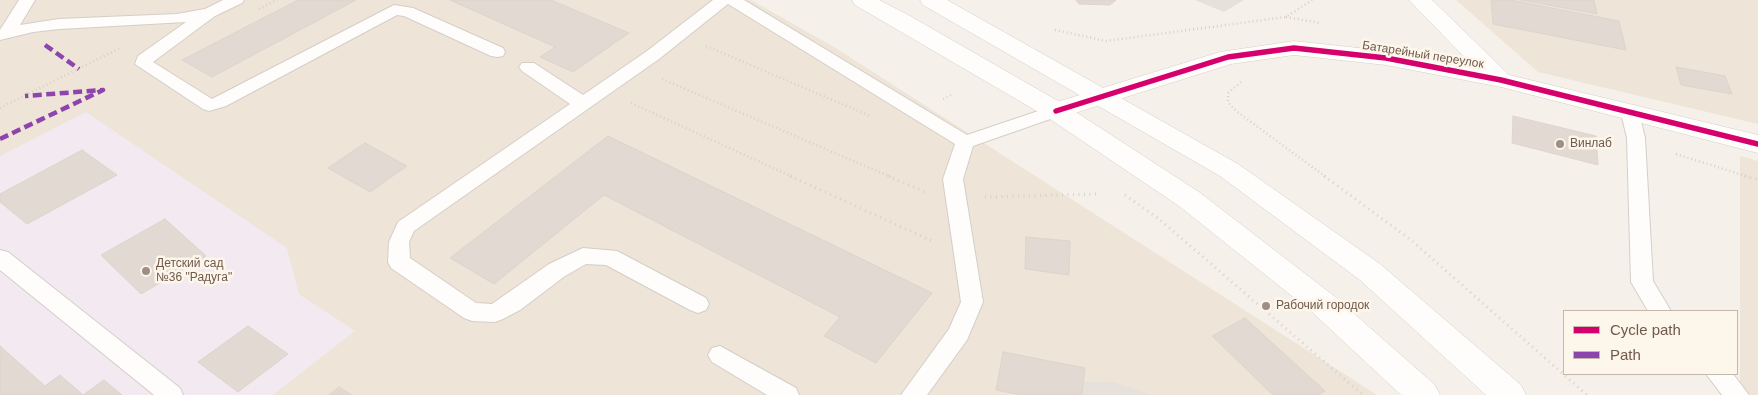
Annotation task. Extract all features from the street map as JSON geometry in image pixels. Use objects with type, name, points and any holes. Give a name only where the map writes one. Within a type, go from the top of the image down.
[{"type":"main road","points":[[863,0],[1056,111],[1189,199],[1323,304],[1423,395]]},
{"type":"main road","points":[[931,0],[1102,95],[1229,170],[1362,266],[1509,395]]},
{"type":"main road","points":[[1420,0],[1501,80]]},
{"type":"main road","name":"Батарейный переулок","points":[[1056,111],[1228,56],[1294,48],[1386,58],[1501,80],[1753,145]]},
{"type":"lane","points":[[4,34],[27,0]]},
{"type":"lane","points":[[236,0],[210,13],[144,60],[144,64],[209,105],[220,102],[394,10],[407,11],[497,52]]},
{"type":"lane","points":[[698,304],[609,257],[583,256],[557,270],[512,304],[495,314],[472,312],[400,262],[399,242],[405,227],[635,68],[723,0]]},
{"type":"lane","points":[[733,0],[965,142],[954,179],[972,302],[959,334],[913,395]]},
{"type":"lane","points":[[4,34],[59,24],[177,19],[210,13]]},
{"type":"lane","points":[[528,67],[583,104]]},
{"type":"lane","name":"Батарейный переулок","points":[[965,142],[1056,111]]},
{"type":"lane","points":[[1630,113],[1636,138],[1642,282],[1659,310]]},
{"type":"lane","points":[[0,258],[171,395]]},
{"type":"lane","points":[[720,355],[787,395]]},
{"type":"lane","points":[[1719,375],[1737,395]]},
{"type":"path","points":[[252,13],[277,0]]},
{"type":"path","points":[[1056,30],[1106,41],[1286,17],[1312,0]]},
{"type":"path","points":[[679,35],[879,120]]},
{"type":"path","points":[[0,108],[128,44]]},
{"type":"path","points":[[635,68],[942,199],[1099,194]]},
{"type":"path","points":[[1244,80],[1228,93],[1228,102],[1236,110],[1411,240],[1563,374]]},
{"type":"path","points":[[603,90],[942,246]]},
{"type":"path","points":[[1636,138],[1698,162],[1758,180]]},
{"type":"path","points":[[1120,192],[1159,219],[1362,395]]},
{"type":"path","points":[[1564,375],[1587,395]]},
{"type":"shaded area","points":[[0,0],[751,0],[834,47],[1377,395],[0,395]]},
{"type":"shaded area","points":[[1195,0],[1244,0],[1224,12]]},
{"type":"shaded area","points":[[1456,0],[1758,0],[1758,124],[1538,72]]},
{"type":"shaded area","name":"Детский сад №36 \"Радуга\"","points":[[86,112],[287,248],[299,294],[355,331],[273,395],[0,395],[0,156]]},
{"type":"shaded area","points":[[1740,156],[1758,161],[1758,395],[1740,395]]},
{"type":"shaded area","points":[[1035,382],[1113,382],[1152,395],[1023,395]]},
{"type":"building","points":[[298,0],[356,0],[212,77],[182,60]]},
{"type":"building","points":[[450,0],[551,0],[629,33],[573,72],[540,57],[555,47]]},
{"type":"building","points":[[1076,0],[1116,0],[1110,5],[1079,4]]},
{"type":"building","points":[[1491,0],[1511,0],[1619,21],[1626,50],[1493,24]]},
{"type":"building","points":[[1521,0],[1594,0],[1597,14]]},
{"type":"building","points":[[1676,67],[1725,76],[1732,94],[1681,85]]},
{"type":"building","points":[[1513,116],[1596,136],[1598,165],[1512,143]]},
{"type":"building","points":[[608,136],[932,293],[876,363],[824,336],[840,317],[604,195],[494,284],[450,258]]},
{"type":"building","points":[[365,143],[407,166],[370,192],[328,168]]},
{"type":"building","points":[[82,150],[117,175],[27,224],[0,202],[0,194]]},
{"type":"building","points":[[165,219],[206,256],[141,294],[101,255]]},
{"type":"building","points":[[1026,237],[1070,241],[1069,275],[1025,269]]},
{"type":"building","points":[[1245,318],[1325,391],[1319,395],[1273,395],[1212,336]]},
{"type":"building","points":[[248,326],[288,354],[238,392],[198,362]]},
{"type":"building","points":[[0,346],[45,386],[60,375],[83,395],[0,395]]},
{"type":"building","points":[[1003,352],[1085,368],[1082,395],[1022,395],[996,390]]},
{"type":"building","points":[[104,380],[122,395],[83,395]]},
{"type":"building","points":[[339,387],[352,395],[329,395]]},
{"type":"marked path","points":[[45,45],[79,69]]},
{"type":"marked path","points":[[0,139],[103,90],[25,96]]},
{"type":"cycle path","points":[[1056,111],[1228,57],[1294,48],[1386,58],[1501,80],[1758,144]]},
{"type":"place","name":"Винлаб","points":[[1560,144]]},
{"type":"place","name":"Детский сад №36 \"Радуга\"","points":[[146,271]]},
{"type":"place","name":"Рабочий городок","points":[[1266,306]]}]
